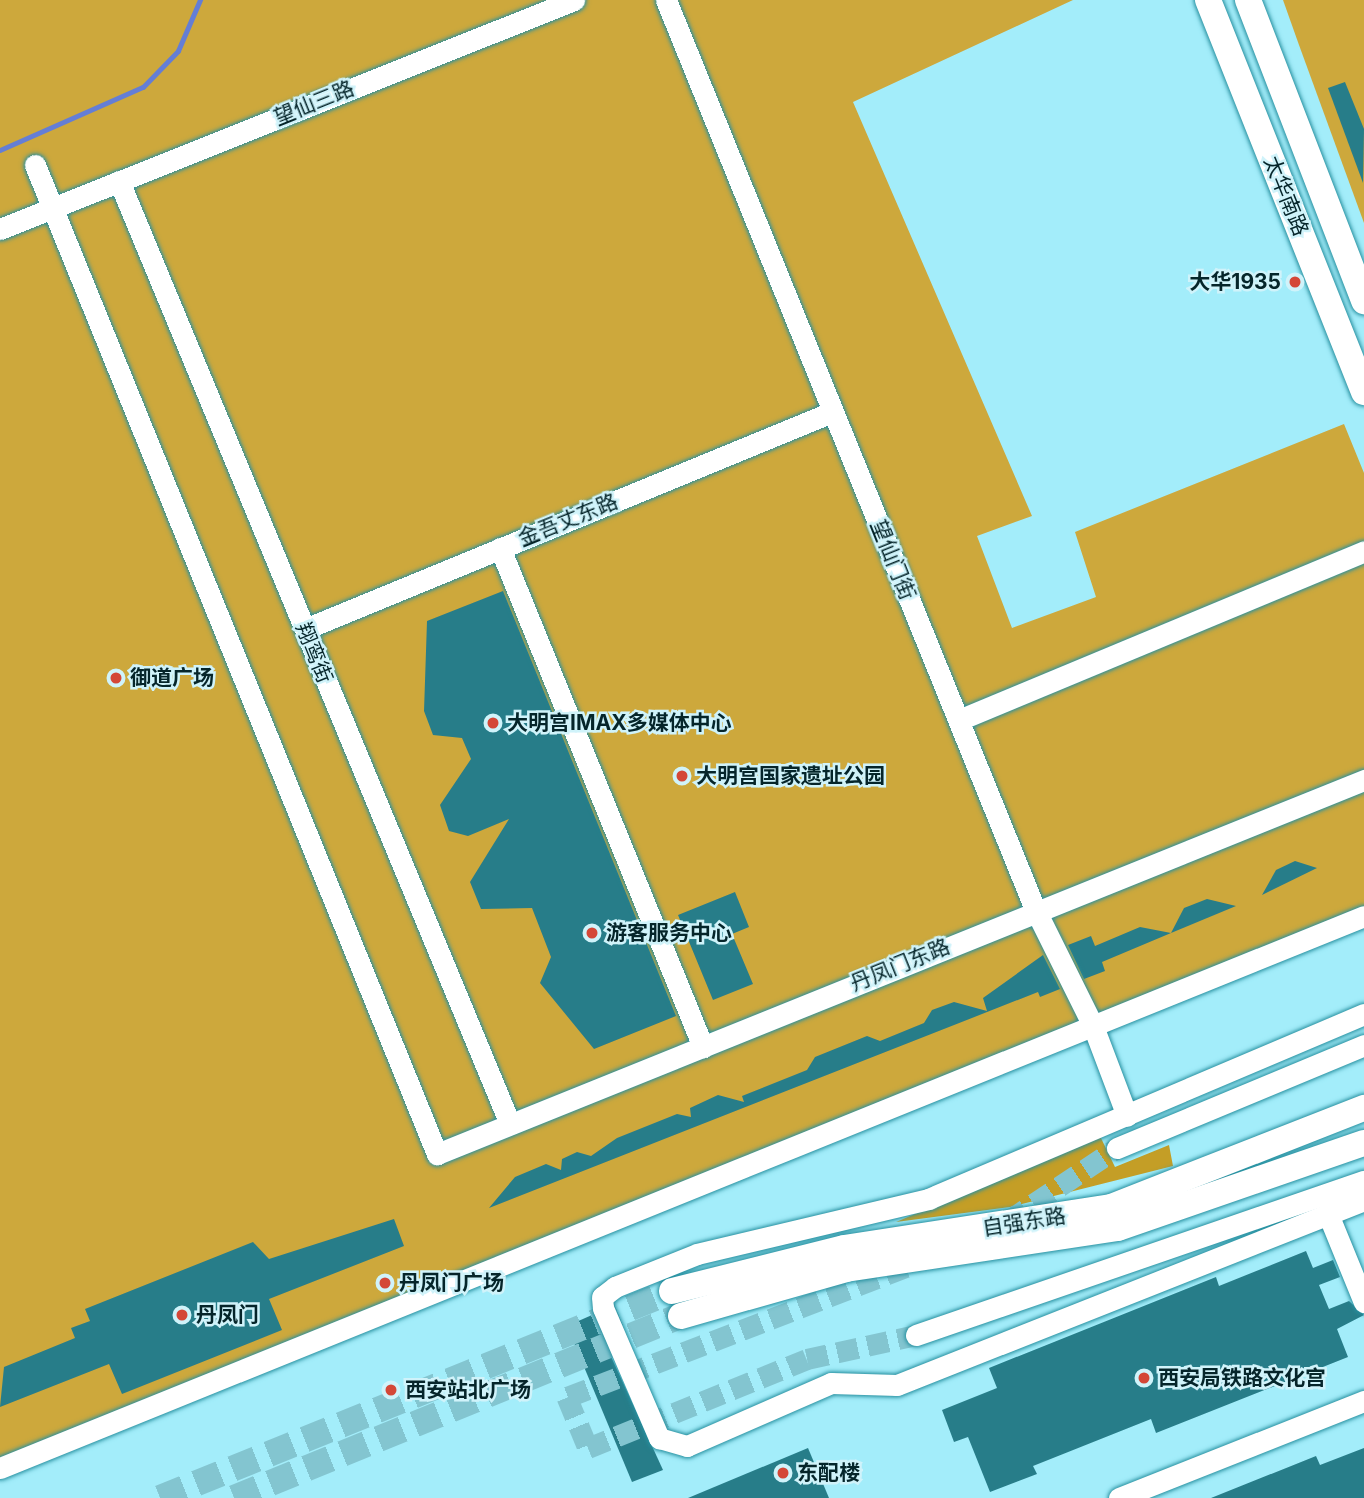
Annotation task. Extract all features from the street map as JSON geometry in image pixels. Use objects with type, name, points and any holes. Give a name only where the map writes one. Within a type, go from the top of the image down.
[{"type":"main road","name":"太华南路","points":[[1208,0],[1364,392]]},
{"type":"main road","name":"太华南路","points":[[1248,0],[1364,301]]},
{"type":"main road","name":"自强东路","points":[[672,1290],[845,1248],[1111,1207],[1364,1108]]},
{"type":"main road","name":"自强东路","points":[[681,1316],[846,1269],[1118,1227],[1364,1143]]},
{"type":"street","name":"望仙三路","points":[[0,229],[574,0]]},
{"type":"street","name":"望仙门街","points":[[666,0],[1035,909],[1093,1026],[1127,1115]]},
{"type":"street","points":[[35,165],[54,207]]},
{"type":"street","name":"翔鸾街","points":[[120,181],[510,1124]]},
{"type":"street","name":"丹凤门东路","points":[[54,207],[437,1154],[1035,909],[1364,780]]},
{"type":"street","name":"金吾丈东路","points":[[305,629],[832,412]]},
{"type":"street","points":[[500,548],[703,1046]]},
{"type":"street","points":[[959,720],[1364,551]]},
{"type":"street","points":[[0,1468],[1364,916]]},
{"type":"street","points":[[1364,1014],[929,1199],[726,1245],[615,1287],[602,1297],[603,1308],[659,1438],[687,1446],[839,1381],[897,1385],[1364,1199]]},
{"type":"street","points":[[1117,1148],[1364,1045]]},
{"type":"street","points":[[916,1335],[1364,1181]]},
{"type":"street","points":[[1328,1214],[1364,1302]]},
{"type":"street","points":[[1119,1498],[1364,1401]]},
{"type":"shaded area","name":"大明宫国家遗址公园","points":[[0,0],[1073,0],[853,102],[1032,516],[977,536],[1012,628],[1096,597],[1075,532],[1344,424],[1364,473],[1364,923],[0,1472]]},
{"type":"shaded area","points":[[1283,0],[1364,0],[1364,223],[1299,45]]},
{"type":"shaded area","points":[[1100,1136],[1115,1167],[1169,1145],[1173,1166],[1010,1207],[896,1222]]},
{"type":"building","points":[[1345,82],[1364,129],[1363,183],[1328,88]]},
{"type":"building","points":[[503,591],[676,1016],[594,1049],[540,983],[551,957],[532,908],[481,909],[470,882],[509,819],[468,836],[449,831],[440,805],[471,759],[462,738],[433,735],[424,711],[427,621]]},
{"type":"building","points":[[1295,861],[1317,868],[1262,895],[1276,870]]},
{"type":"building","points":[[735,892],[749,927],[732,934],[753,984],[713,1000],[678,915]]},
{"type":"building","points":[[1207,899],[1236,906],[1171,933],[1184,908]]},
{"type":"building","points":[[1140,927],[1171,933],[1102,962],[1105,971],[1084,979],[1068,945],[1091,936],[1095,946]]},
{"type":"building","points":[[1043,955],[1060,989],[1040,997],[1038,992],[489,1208],[515,1177],[546,1164],[561,1170],[562,1159],[577,1152],[591,1156],[617,1138],[677,1114],[691,1117],[690,1108],[718,1095],[744,1102],[742,1096],[807,1070],[815,1057],[867,1036],[880,1041],[924,1023],[932,1010],[954,1002],[987,1011],[983,998]]},
{"type":"building","name":"丹凤门","points":[[394,1219],[404,1246],[269,1299],[282,1330],[122,1394],[109,1364],[0,1407],[4,1367],[75,1338],[71,1328],[90,1321],[85,1309],[253,1242],[269,1259]]},
{"type":"building","name":"西安局铁路文化宫","points":[[1306,1251],[1313,1268],[1333,1260],[1340,1277],[1319,1285],[1329,1309],[1349,1301],[1364,1315],[1337,1329],[1348,1357],[1156,1433],[1151,1419],[1033,1466],[1037,1474],[990,1492],[968,1437],[954,1442],[942,1410],[997,1388],[989,1368],[1216,1277],[1219,1286]]},
{"type":"building","points":[[592,1315],[663,1470],[632,1482],[567,1326]]},
{"type":"building","name":"东配楼","points":[[808,1448],[829,1498],[688,1498]]},
{"type":"building","points":[[1364,1448],[1364,1498],[1211,1498],[1316,1456],[1320,1465]]},
{"type":"waterway","points":[[0,150],[143,87],[178,51],[200,0]]},
{"type":"tunnel","points":[[1008,1221],[1117,1148]]},
{"type":"tunnel","points":[[906,1267],[567,1397],[588,1448],[807,1359],[916,1335]]},
{"type":"tunnel","points":[[160,1498],[672,1291]]},
{"type":"tunnel","points":[[234,1498],[681,1316]]},
{"type":"place","name":"大华1935","points":[[1295,282]]},
{"type":"place","name":"御道广场","points":[[116,678]]},
{"type":"place","name":"大明宫IMAX多媒体中心","points":[[493,723]]},
{"type":"place","name":"大明宫国家遗址公园","points":[[682,776]]},
{"type":"place","name":"游客服务中心","points":[[592,933]]},
{"type":"place","name":"丹凤门广场","points":[[385,1283]]},
{"type":"place","name":"丹凤门","points":[[182,1315]]},
{"type":"place","name":"西安局铁路文化宫","points":[[1144,1378]]},
{"type":"place","name":"西安站北广场","points":[[391,1390]]},
{"type":"place","name":"东配楼","points":[[783,1473]]}]
